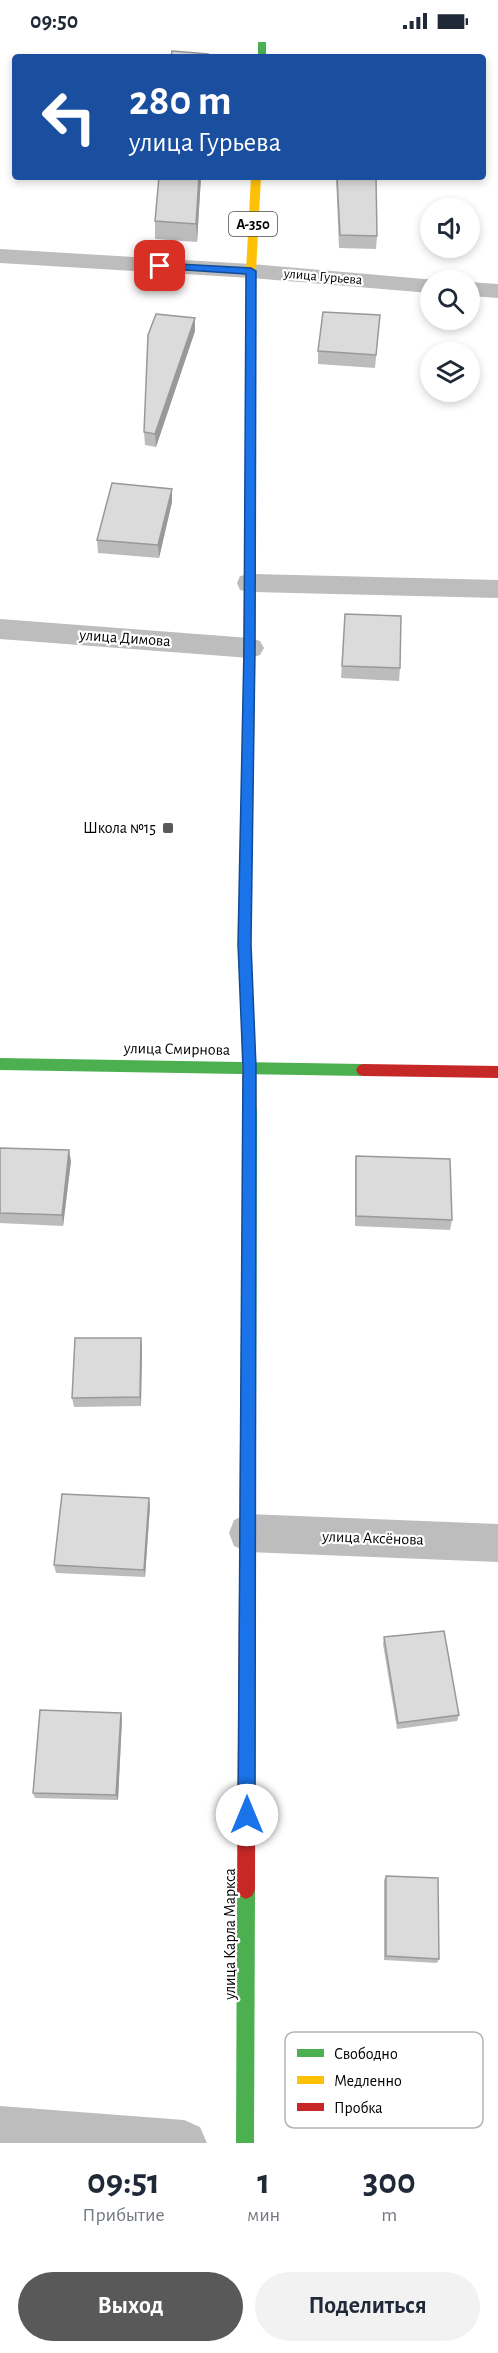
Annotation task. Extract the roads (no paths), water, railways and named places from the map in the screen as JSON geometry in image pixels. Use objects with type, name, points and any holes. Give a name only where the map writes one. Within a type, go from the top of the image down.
[{"type":"main road","name":"улица Карла Маркса","points":[[245,2143],[250,1067],[245,944],[250,648],[251,271],[256,180]]},
{"type":"main road","name":"улица Смирнова","points":[[0,1064],[498,1072]]},
{"type":"street","name":"улица Гурьева","points":[[0,256],[251,271],[420,285]]},
{"type":"street","points":[[480,290],[498,291]]},
{"type":"street","points":[[250,583],[498,589]]},
{"type":"street","name":"улица Димова","points":[[0,629],[250,648]]},
{"type":"street","name":"улица Аксёнова","points":[[248,1533],[498,1543]]},
{"type":"street","points":[[0,2129],[184,2143]]},
{"type":"place","name":"Школа №15","points":[[168,828]]}]
